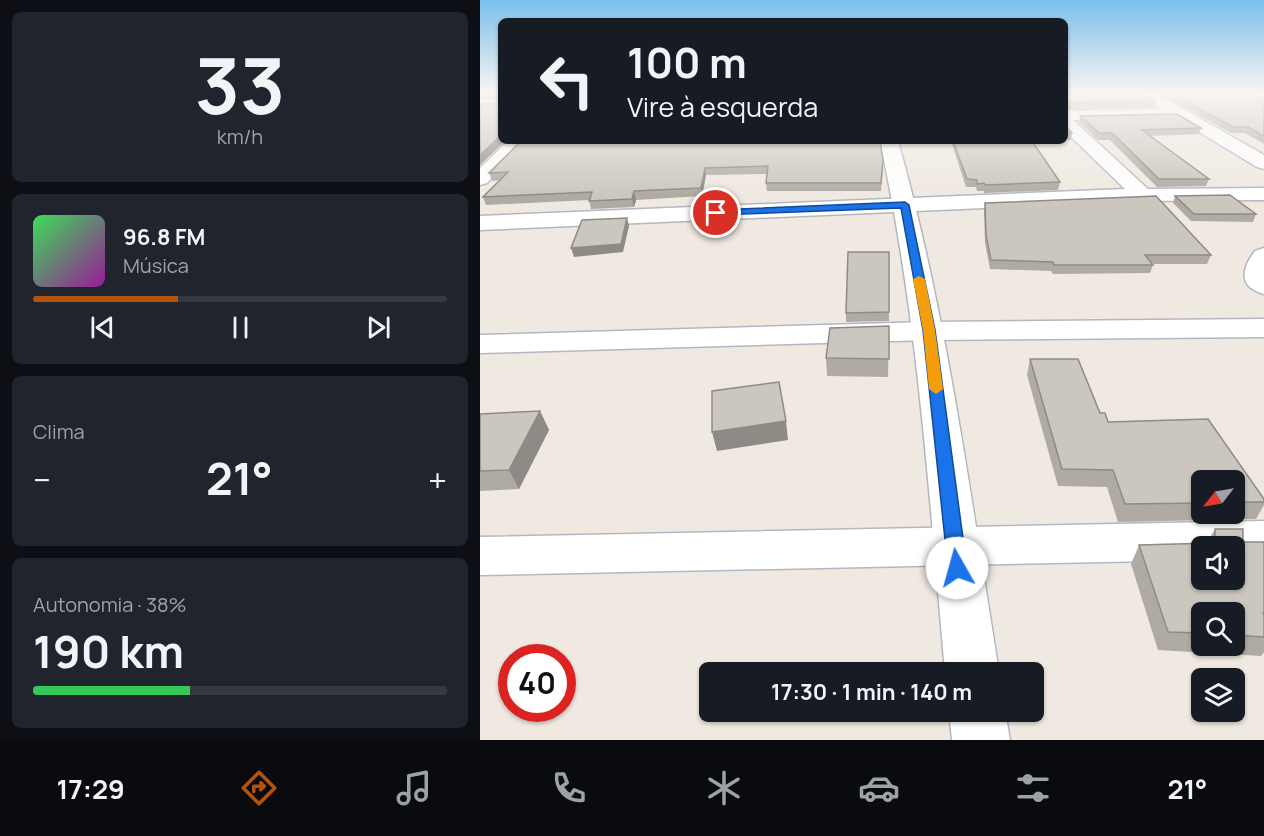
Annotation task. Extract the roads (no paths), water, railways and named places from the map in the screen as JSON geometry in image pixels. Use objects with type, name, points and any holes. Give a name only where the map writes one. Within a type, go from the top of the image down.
[{"type":"street","points":[[1070,127],[1143,195]]},
{"type":"street","points":[[1201,127],[1264,163]]},
{"type":"street","points":[[480,179],[515,144]]},
{"type":"street","points":[[890,144],[905,205],[929,330],[971,662]]},
{"type":"street","points":[[480,222],[1143,195],[1264,194]]},
{"type":"street","points":[[1264,256],[1257,266],[1258,279],[1264,286]]},
{"type":"street","points":[[480,344],[929,330],[1264,328]]},
{"type":"street","points":[[480,556],[1264,540]]},
{"type":"street","points":[[979,722],[981,740]]}]
